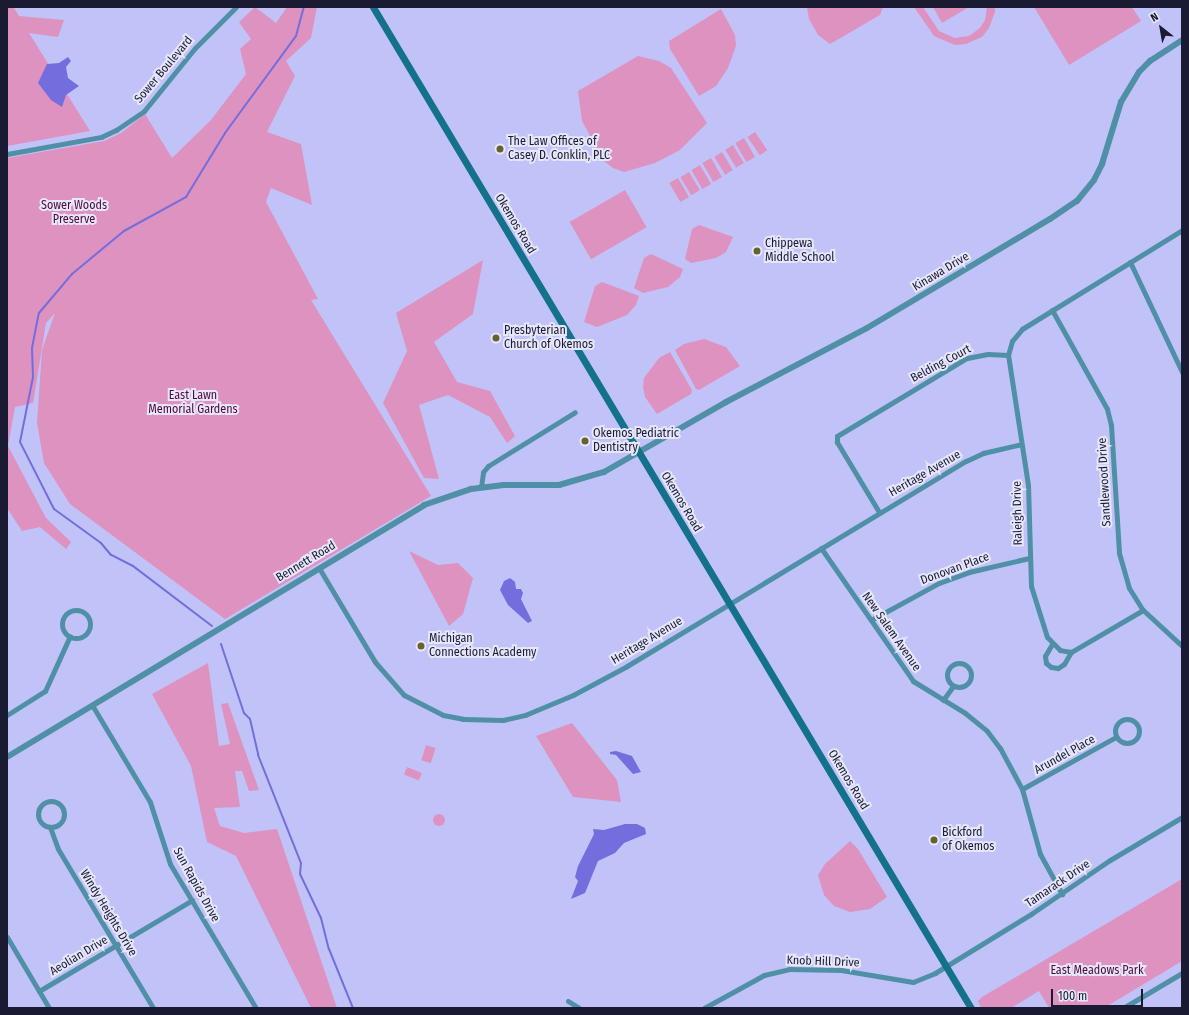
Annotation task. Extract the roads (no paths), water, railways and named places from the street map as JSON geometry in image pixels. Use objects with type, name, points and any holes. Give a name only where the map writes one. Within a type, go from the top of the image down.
[{"type":"main road","name":"Okemos Road","points":[[373,7],[971,1008]]},
{"type":"street","name":"Sower Boulevard","points":[[7,154],[101,137],[116,130],[144,111],[195,48],[236,7]]},
{"type":"street","name":"Kinawa Drive","points":[[640,454],[726,402],[867,328],[1067,209],[1086,191],[1102,164],[1121,102],[1129,86],[1150,61],[1182,40]]},
{"type":"street","points":[[1008,355],[1012,341],[1022,328],[1182,230]]},
{"type":"street","points":[[1130,262],[1182,372]]},
{"type":"street","name":"Sandlewood Drive","points":[[1052,310],[1107,409],[1111,424],[1120,559],[1129,588],[1143,610],[1182,646]]},
{"type":"street","name":"Belding Court","points":[[879,512],[837,442],[837,436],[967,358],[988,354],[1008,355]]},
{"type":"street","name":"Raleigh Drive","points":[[1008,355],[1028,485],[1031,586],[1047,637],[1052,644],[1060,650],[1071,652]]},
{"type":"street","points":[[481,487],[483,472],[488,466],[575,412]]},
{"type":"street","name":"Heritage Avenue","points":[[319,568],[375,662],[389,680],[404,695],[427,708],[463,719],[502,720],[546,707],[627,666],[879,512],[983,453],[1021,444]]},
{"type":"street","name":"Bennett Road","points":[[7,757],[424,505],[452,493],[481,487],[551,486],[572,483],[604,472],[640,454]]},
{"type":"street","name":"New Salem Avenue","points":[[821,548],[913,681],[965,713],[987,731],[1006,758],[1022,789],[1040,854],[1062,894]]},
{"type":"street","name":"Donovan Place","points":[[871,620],[939,583],[969,572],[1029,558]]},
{"type":"street","points":[[75,610],[84,612],[89,620],[88,629],[78,637],[70,636],[62,626],[64,617],[75,610]]},
{"type":"street","points":[[1052,644],[1045,656],[1050,666],[1061,666],[1071,652],[1143,610]]},
{"type":"street","points":[[7,715],[44,691],[70,636]]},
{"type":"street","points":[[955,663],[965,664],[971,671],[970,680],[963,687],[953,686],[947,679],[948,669],[955,663]]},
{"type":"street","points":[[943,700],[953,686]]},
{"type":"street","name":"Sun Rapids Drive","points":[[92,705],[150,802],[168,859],[256,1008]]},
{"type":"street","points":[[1130,719],[1137,725],[1138,734],[1132,741],[1123,742],[1116,737],[1115,728],[1121,720],[1130,719]]},
{"type":"street","name":"Arundel Place","points":[[1022,789],[1116,737]]},
{"type":"street","name":"Windy Heights Drive","points":[[50,827],[59,824],[64,815],[61,805],[52,801],[42,804],[38,813],[41,822],[50,827],[58,849],[153,1008]]},
{"type":"street","name":"Tamarack Drive","points":[[946,966],[1062,894],[1128,849],[1182,817]]},
{"type":"street","name":"Aeolian Drive","points":[[39,991],[192,900]]},
{"type":"street","points":[[7,937],[49,1008]]},
{"type":"street","name":"Knob Hill Drive","points":[[704,1008],[750,981],[789,969],[841,970],[913,982],[946,966]]},
{"type":"street","points":[[1123,1008],[1182,973]]},
{"type":"street","points":[[568,1001],[579,1008]]},
{"type":"waterway","points":[[212,626],[133,566],[111,555],[101,543],[54,509],[20,442],[33,377],[32,348],[39,313],[72,274],[124,231],[186,197],[225,133],[296,36],[304,7]]},
{"type":"waterway","points":[[221,644],[244,713],[250,719],[258,755],[301,863],[300,874],[321,918],[329,949],[353,1008]]},
{"type":"place","name":"The Law Offices of Casey D. Conklin, PLC","points":[[500,149]]},
{"type":"place","name":"Chippewa Middle School","points":[[757,251]]},
{"type":"place","name":"Presbyterian Church of Okemos","points":[[496,338]]},
{"type":"place","name":"Okemos Pediatric Dentistry","points":[[585,441]]},
{"type":"place","name":"Michigan Connections Academy","points":[[421,646]]},
{"type":"place","name":"Bickford of Okemos","points":[[934,840]]},
{"type":"park label","name":"Sower Woods Preserve","points":[[74,213]]},
{"type":"park label","name":"East Lawn Memorial Gardens","points":[[193,403]]},
{"type":"park label","name":"East Meadows Park","points":[[1097,971]]}]
